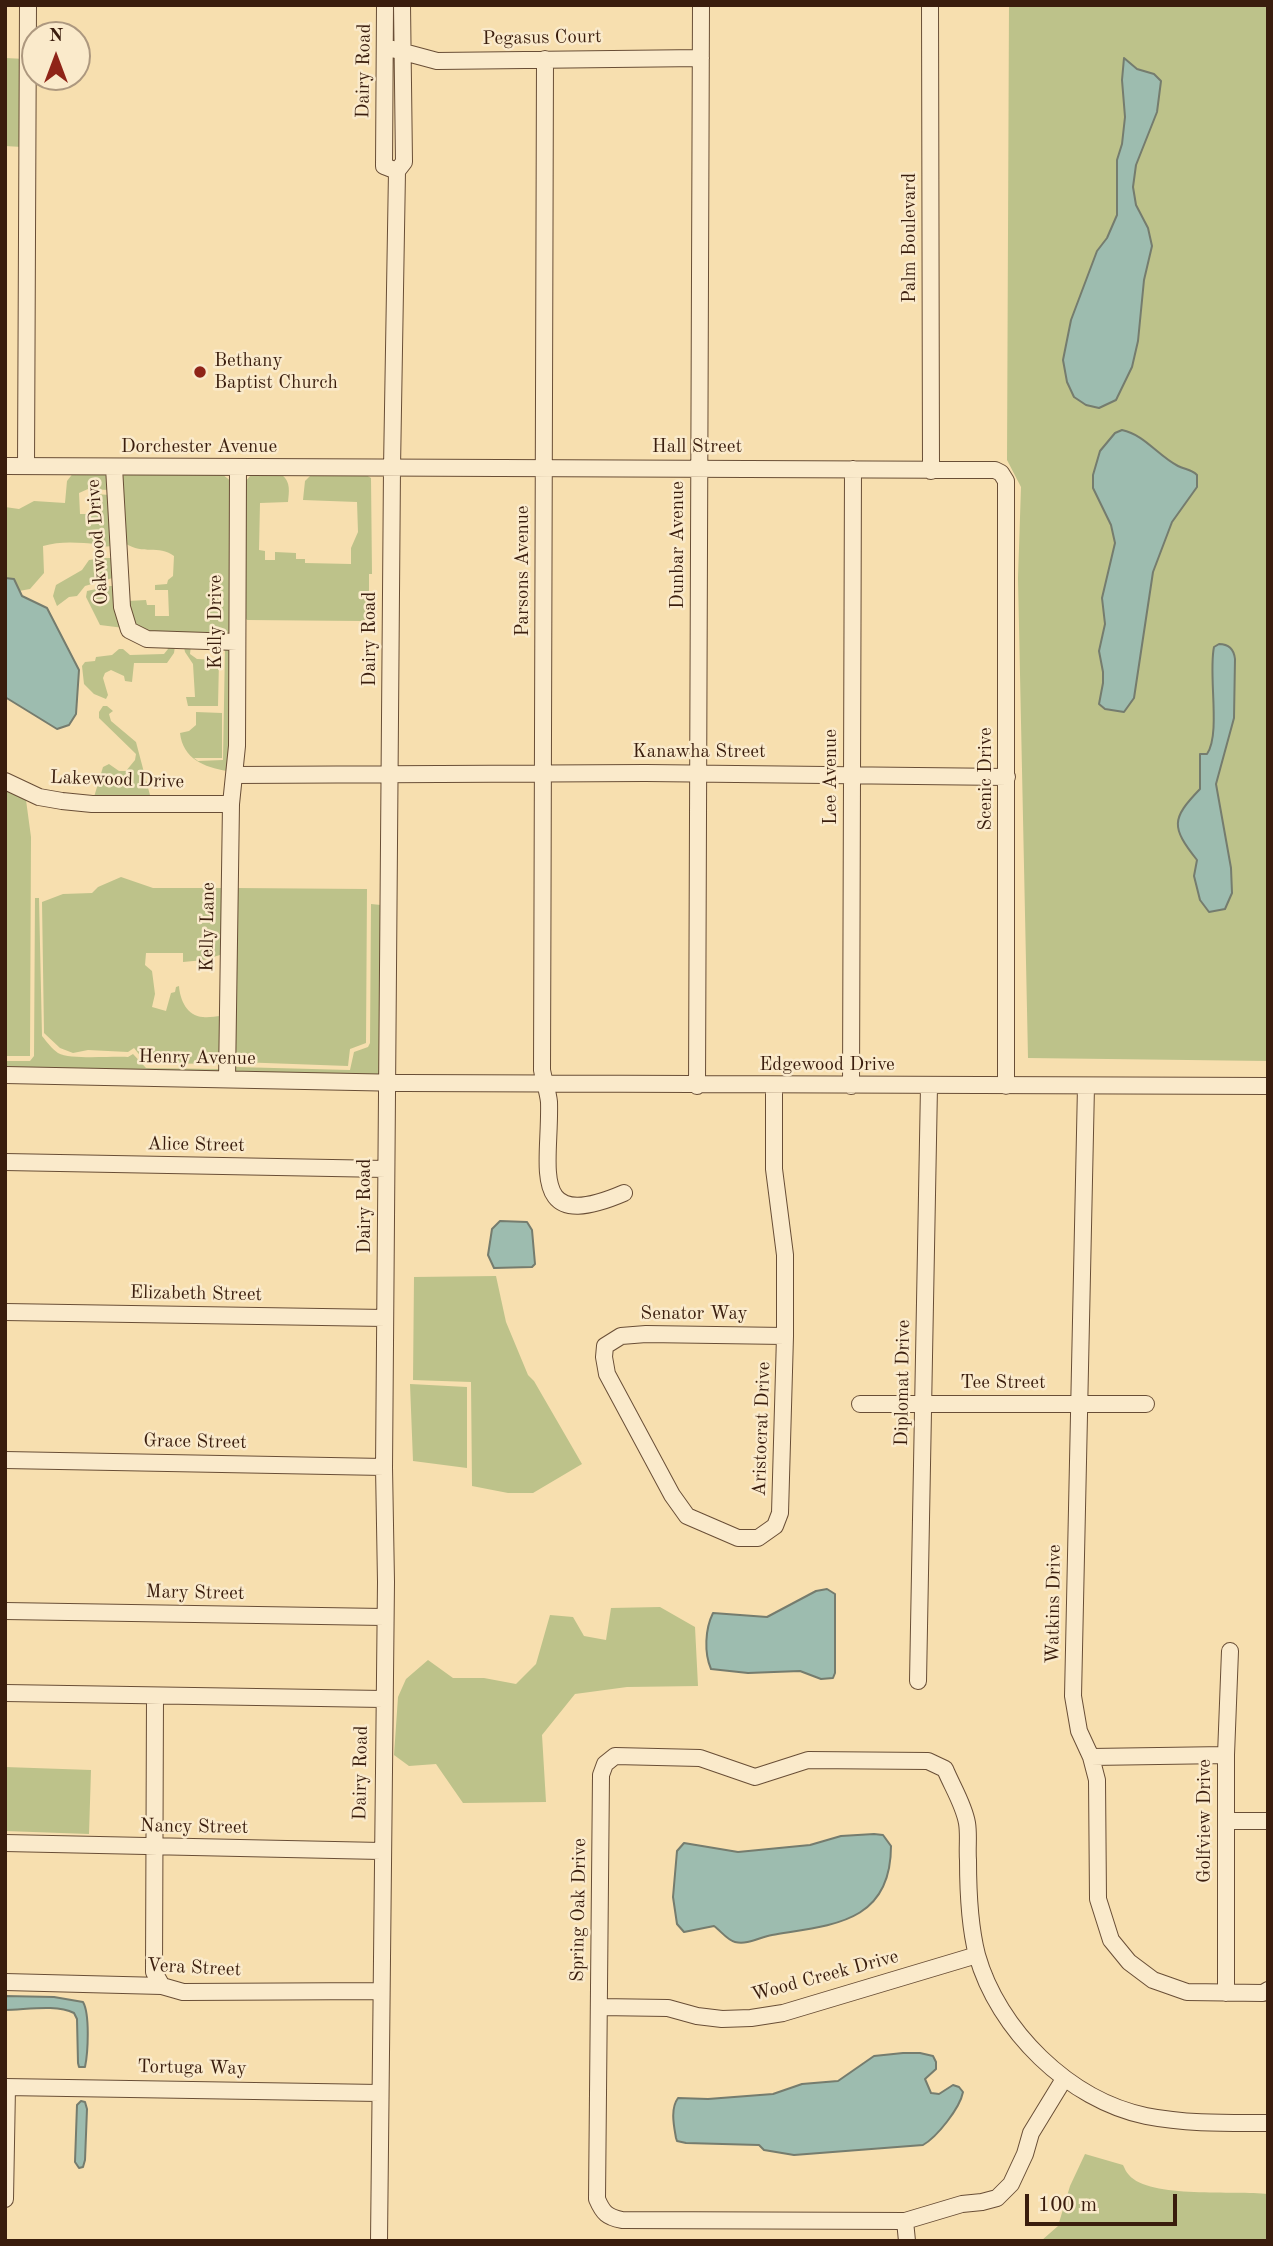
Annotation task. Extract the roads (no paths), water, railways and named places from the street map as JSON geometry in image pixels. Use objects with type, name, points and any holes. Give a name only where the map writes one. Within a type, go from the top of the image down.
[{"type":"street","points":[[26,466],[28,5]]},
{"type":"street","name":"Dairy Road","points":[[385,5],[384,166],[397,171]]},
{"type":"street","name":"Dairy Road","points":[[379,2241],[392,468],[397,171],[404,162],[402,5]]},
{"type":"street","name":"Dunbar Avenue","points":[[696,1086],[701,5]]},
{"type":"street","name":"Palm Boulevard","points":[[930,5],[931,471]]},
{"type":"street","name":"Pegasus Court","points":[[385,47],[437,61],[701,58]]},
{"type":"street","name":"Parsons Avenue","points":[[545,59],[542,1070],[549,1099],[548,1184],[554,1198],[564,1204],[600,1203],[624,1193]]},
{"type":"street","name":"Dorchester Avenue","points":[[5,466],[392,468]]},
{"type":"street","name":"Oakwood Drive","points":[[114,467],[122,607],[129,629],[147,639],[237,642]]},
{"type":"street","name":"Kelly Drive","points":[[234,775],[237,746],[238,468]]},
{"type":"street","name":"Hall Street","points":[[392,468],[995,470],[1002,473]]},
{"type":"street","name":"Lee Avenue","points":[[851,1086],[853,469]]},
{"type":"street","name":"Scenic Drive","points":[[1002,473],[1006,481],[1006,1086]]},
{"type":"street","name":"Kanawha Street","points":[[234,775],[698,773],[1007,777]]},
{"type":"street","name":"Kelly Lane","points":[[227,1079],[231,804],[234,775]]},
{"type":"street","name":"Lakewood Drive","points":[[5,781],[39,797],[62,801],[92,804],[231,804]]},
{"type":"street","name":"Henry Avenue","points":[[5,1075],[387,1083]]},
{"type":"street","name":"Edgewood Drive","points":[[387,1083],[1268,1086]]},
{"type":"street","name":"Aristocrat Drive","points":[[605,1346],[607,1374],[672,1495],[687,1516],[738,1538],[758,1538],[775,1526],[780,1513],[785,1255],[774,1170],[774,1086]]},
{"type":"street","name":"Diplomat Drive","points":[[918,1681],[929,1086]]},
{"type":"street","name":"Watkins Drive","points":[[1086,1086],[1073,1696],[1079,1731],[1091,1757],[1097,1780],[1098,1899],[1111,1940],[1129,1962],[1153,1980],[1186,1992],[1263,1993],[1268,1990]]},
{"type":"street","name":"Alice Street","points":[[5,1163],[386,1169]]},
{"type":"street","name":"Elizabeth Street","points":[[5,1312],[385,1318]]},
{"type":"street","name":"Senator Way","points":[[605,1346],[621,1336],[646,1334],[785,1336]]},
{"type":"street","name":"Tee Street","points":[[860,1404],[1146,1405]]},
{"type":"street","name":"Grace Street","points":[[5,1460],[384,1467]]},
{"type":"street","name":"Mary Street","points":[[5,1611],[384,1617]]},
{"type":"street","name":"Golfview Drive","points":[[1226,1993],[1226,1755],[1230,1651]]},
{"type":"street","points":[[5,1693],[383,1699]]},
{"type":"street","points":[[155,1696],[154,1972],[162,1986]]},
{"type":"street","points":[[1091,1757],[1226,1755]]},
{"type":"street","name":"Spring Oak Drive","points":[[1064,2079],[1031,2133],[1026,2154],[1011,2184],[997,2198],[962,2204],[905,2221],[610,2218],[602,2212],[597,2199],[601,1775],[605,1764],[615,1756],[700,1758],[731,1771],[755,1777],[808,1760],[928,1761],[945,1769],[967,1823],[969,1894],[977,1955],[991,1990],[1013,2026],[1037,2055],[1064,2079],[1096,2097],[1144,2115],[1195,2123],[1268,2123]]},
{"type":"street","points":[[1226,1821],[1268,1821]]},
{"type":"street","name":"Nancy Street","points":[[5,1843],[381,1851]]},
{"type":"street","name":"Wood Creek Drive","points":[[599,2007],[668,2008],[697,2016],[751,2018],[783,2013],[977,1955]]},
{"type":"street","name":"Vera Street","points":[[5,1982],[162,1986],[183,1992],[380,1991]]},
{"type":"street","points":[[5,2199],[6,2087]]},
{"type":"street","name":"Tortuga Way","points":[[6,2087],[379,2093]]},
{"type":"street","points":[[905,2221],[906,2241]]},
{"type":"place","name":"Bethany Baptist Church","points":[[200,372]]}]
